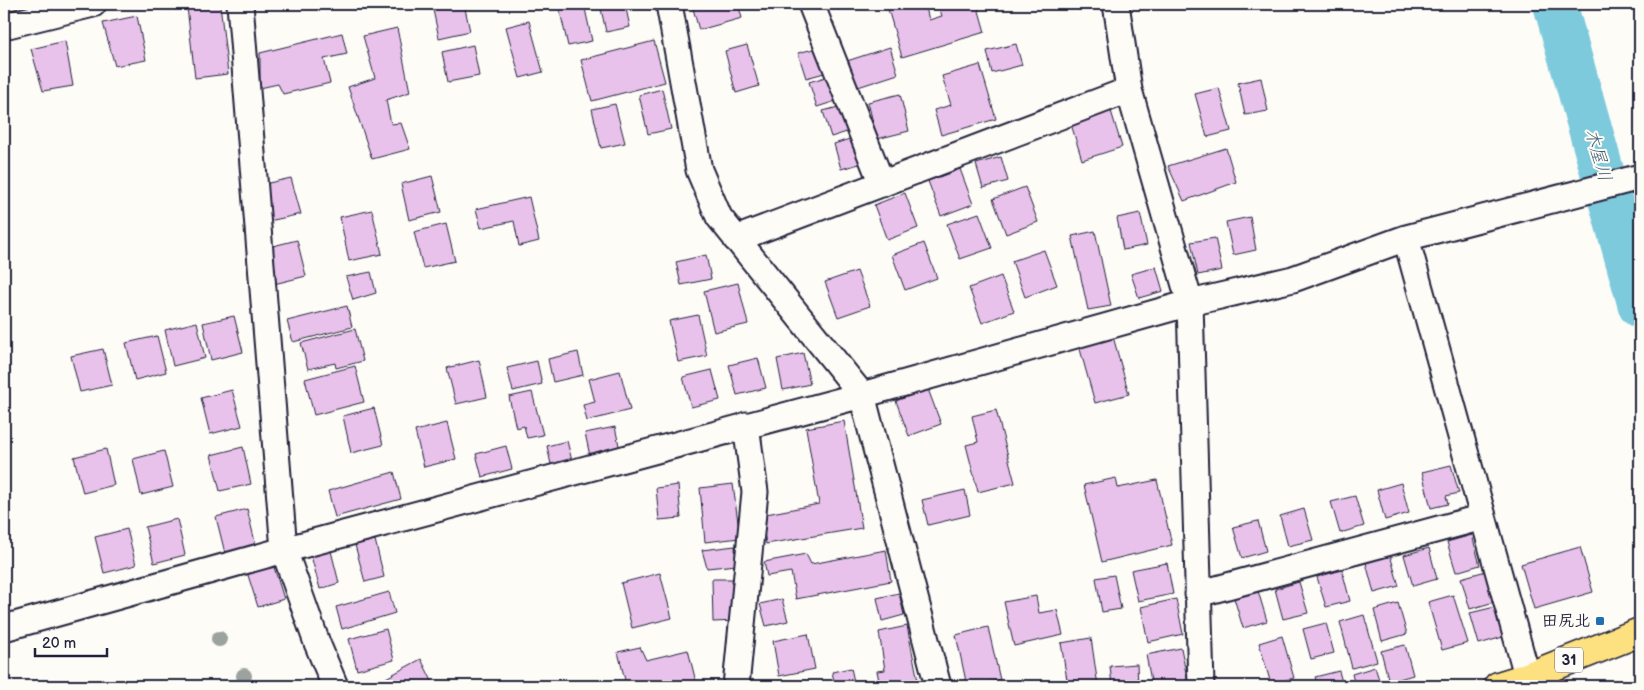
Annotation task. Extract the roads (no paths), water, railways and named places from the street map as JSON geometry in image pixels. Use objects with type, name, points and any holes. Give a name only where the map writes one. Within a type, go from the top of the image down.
[{"type":"main road","name":"31","points":[[1498,686],[1528,682],[1640,632]]},
{"type":"street","points":[[4,26],[93,4]]},
{"type":"street","points":[[240,4],[284,550],[316,643],[335,686]]},
{"type":"street","points":[[670,4],[699,170],[719,217],[862,395],[938,686]]},
{"type":"street","points":[[811,4],[882,184]]},
{"type":"street","points":[[1116,4],[1129,90],[1190,303],[1201,686]]},
{"type":"street","points":[[736,239],[1129,90]]},
{"type":"street","points":[[4,628],[284,550],[862,395],[1190,303],[1293,279],[1406,238],[1636,178]]},
{"type":"street","points":[[1406,238],[1528,682]]},
{"type":"street","points":[[736,686],[755,492],[746,425]]},
{"type":"street","points":[[1198,594],[1483,517]]},
{"type":"waterway","name":"木屋川","points":[[1555,4],[1640,306]]},
{"type":"place","name":"田尻北","points":[[1600,621]]}]
